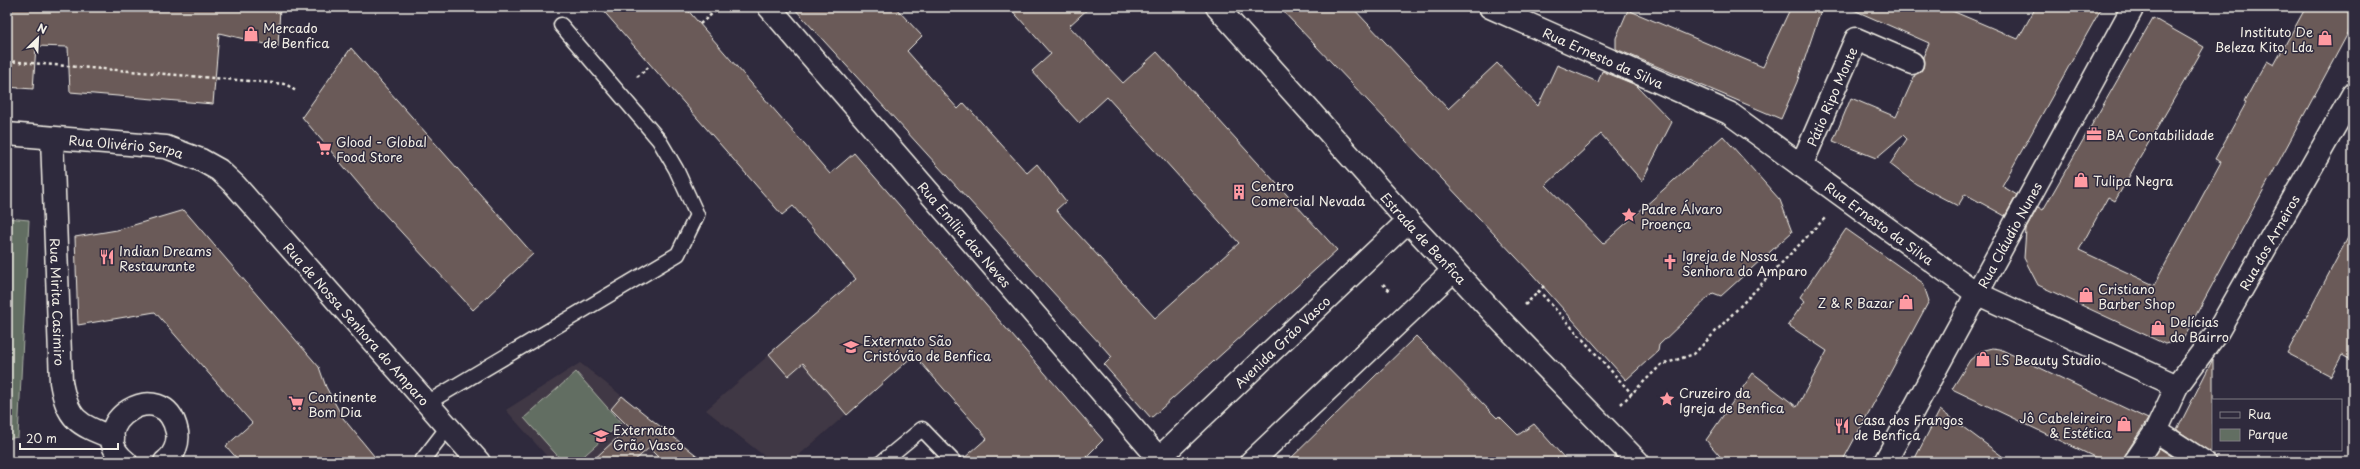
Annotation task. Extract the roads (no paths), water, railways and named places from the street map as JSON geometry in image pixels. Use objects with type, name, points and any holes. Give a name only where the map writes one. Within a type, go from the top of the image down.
[{"type":"street","name":"Rua Emília das Neves","points":[[769,7],[1158,461]]},
{"type":"street","name":"Estrada de Benfica","points":[[1217,7],[1408,221],[1638,462]]},
{"type":"street","name":"Rua Ernesto da Silva","points":[[1490,7],[1729,113],[1976,293],[2177,386]]},
{"type":"street","name":"Rua Cláudio Nunes","points":[[1884,462],[2133,7]]},
{"type":"street","name":"Pátio Ripo Monte","points":[[1801,166],[1856,39],[1912,63]]},
{"type":"street","name":"Rua dos Arneiros","points":[[2177,386],[2218,331],[2353,94]]},
{"type":"street","name":"Rua Olivério Serpa","points":[[7,134],[166,146],[201,160],[219,170],[235,185]]},
{"type":"street","name":"Rua Mirita Casimiro","points":[[52,138],[61,382],[65,404],[73,417],[86,427],[113,438]]},
{"type":"street","name":"Rua de Nossa Senhora do Amparo","points":[[235,185],[478,462]]},
{"type":"street","name":"Avenida Grão Vasco","points":[[1158,461],[1408,221]]},
{"type":"street","points":[[1251,462],[1454,270]]},
{"type":"street","points":[[2135,462],[2156,431],[2177,386]]},
{"type":"street","points":[[126,462],[118,454],[113,438],[117,421],[129,409],[144,404],[161,409],[173,419],[178,435],[174,452],[165,462]]},
{"type":"street","points":[[2156,431],[2204,462]]},
{"type":"lane","points":[[427,403],[678,254],[697,215],[676,169],[659,140],[562,25]]},
{"type":"lane","points":[[422,462],[448,427]]},
{"type":"lane","points":[[882,462],[922,429],[954,462]]},
{"type":"place","name":"Mercado de Benfica","points":[[251,34]]},
{"type":"place","name":"Instituto De Beleza Kito, Lda","points":[[2325,38]]},
{"type":"place","name":"BA Contabilidade","points":[[2094,134]]},
{"type":"place","name":"Glood - Global Food Store","points":[[324,148]]},
{"type":"place","name":"Tulipa Negra","points":[[2081,180]]},
{"type":"place","name":"Centro Comercial Nevada","points":[[1239,192]]},
{"type":"place","name":"Padre Álvaro Proença","points":[[1629,215]]},
{"type":"place","name":"Indian Dreams Restaurante","points":[[107,257]]},
{"type":"place","name":"Igreja de Nossa Senhora do Amparo","points":[[1670,262]]},
{"type":"place","name":"Cristiano Barber Shop","points":[[2086,295]]},
{"type":"place","name":"Z & R Bazar","points":[[1906,302]]},
{"type":"place","name":"Delícias do Bairro","points":[[2158,328]]},
{"type":"place","name":"Externato São Cristóvão de Benfica","points":[[851,347]]},
{"type":"place","name":"LS Beauty Studio","points":[[1983,359]]},
{"type":"place","name":"Cruzeiro da Igreja de Benfica","points":[[1667,399]]},
{"type":"place","name":"Continente Bom Dia","points":[[296,403]]},
{"type":"place","name":"Jô Cabeleireiro & Estética","points":[[2124,424]]},
{"type":"place","name":"Casa dos Frangos de Benfica","points":[[1842,426]]},
{"type":"place","name":"Externato Grão Vasco","points":[[601,436]]}]
